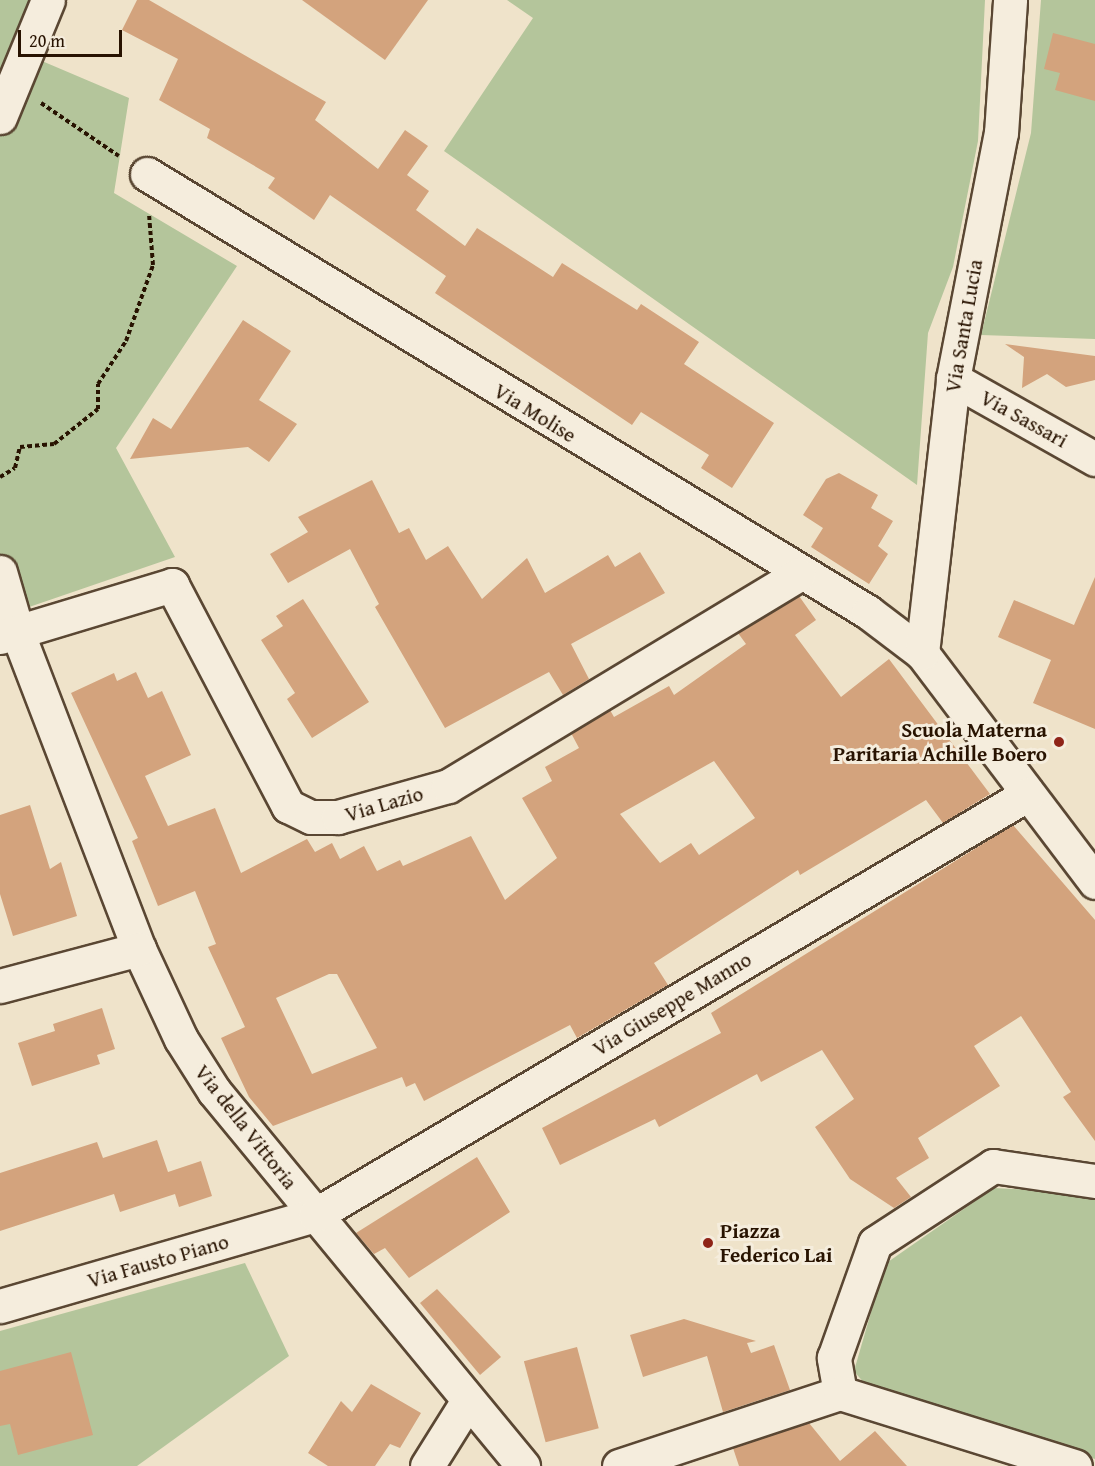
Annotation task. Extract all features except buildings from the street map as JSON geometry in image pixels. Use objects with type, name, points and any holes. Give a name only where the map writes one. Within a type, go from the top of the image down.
[{"type":"street","points":[[0,117],[11,82],[48,0]]},
{"type":"street","name":"Via Santa Lucia","points":[[922,653],[953,380],[1001,133],[1010,0]]},
{"type":"street","name":"Via Molise","points":[[147,174],[798,575],[868,612],[922,653],[1095,882]]},
{"type":"street","name":"Via Sassari","points":[[953,380],[1095,459]]},
{"type":"street","name":"Via della Vittoria","points":[[0,572],[9,636],[139,949],[182,1039],[214,1091],[467,1402],[523,1466]]},
{"type":"street","name":"Via Lazio","points":[[9,636],[172,585],[288,806],[311,817],[338,818],[448,786],[798,575]]},
{"type":"street","name":"Via Giuseppe Manno","points":[[315,1215],[1028,794]]},
{"type":"street","points":[[0,986],[139,949]]},
{"type":"street","points":[[840,1393],[834,1359],[875,1243],[993,1166],[1095,1182]]},
{"type":"street","name":"Via Fausto Piano","points":[[0,1306],[315,1215]]},
{"type":"street","points":[[619,1466],[840,1393],[1075,1466]]},
{"type":"street","points":[[427,1466],[467,1402]]},
{"type":"path","points":[[0,477],[15,468],[20,447],[54,444],[98,409],[98,384],[126,341],[153,265],[147,174],[11,82]]},
{"type":"green space","points":[[0,0],[31,0],[9,47],[129,98],[114,193],[237,266],[116,448],[175,557],[0,617]]},
{"type":"green space","points":[[507,0],[985,0],[978,141],[953,267],[928,333],[917,485],[444,151],[533,18]]},
{"type":"green space","points":[[1041,0],[1095,0],[1095,339],[981,335],[1031,133]]},
{"type":"green space","points":[[994,1188],[1095,1193],[1095,1459],[869,1389],[854,1371],[885,1264]]},
{"type":"green space","points":[[245,1263],[289,1356],[137,1466],[0,1466],[0,1331]]},
{"type":"place","name":"Scuola Materna Paritaria Achille Boero","points":[[1059,742]]},
{"type":"place","name":"Piazza Federico Lai","points":[[708,1243]]}]
